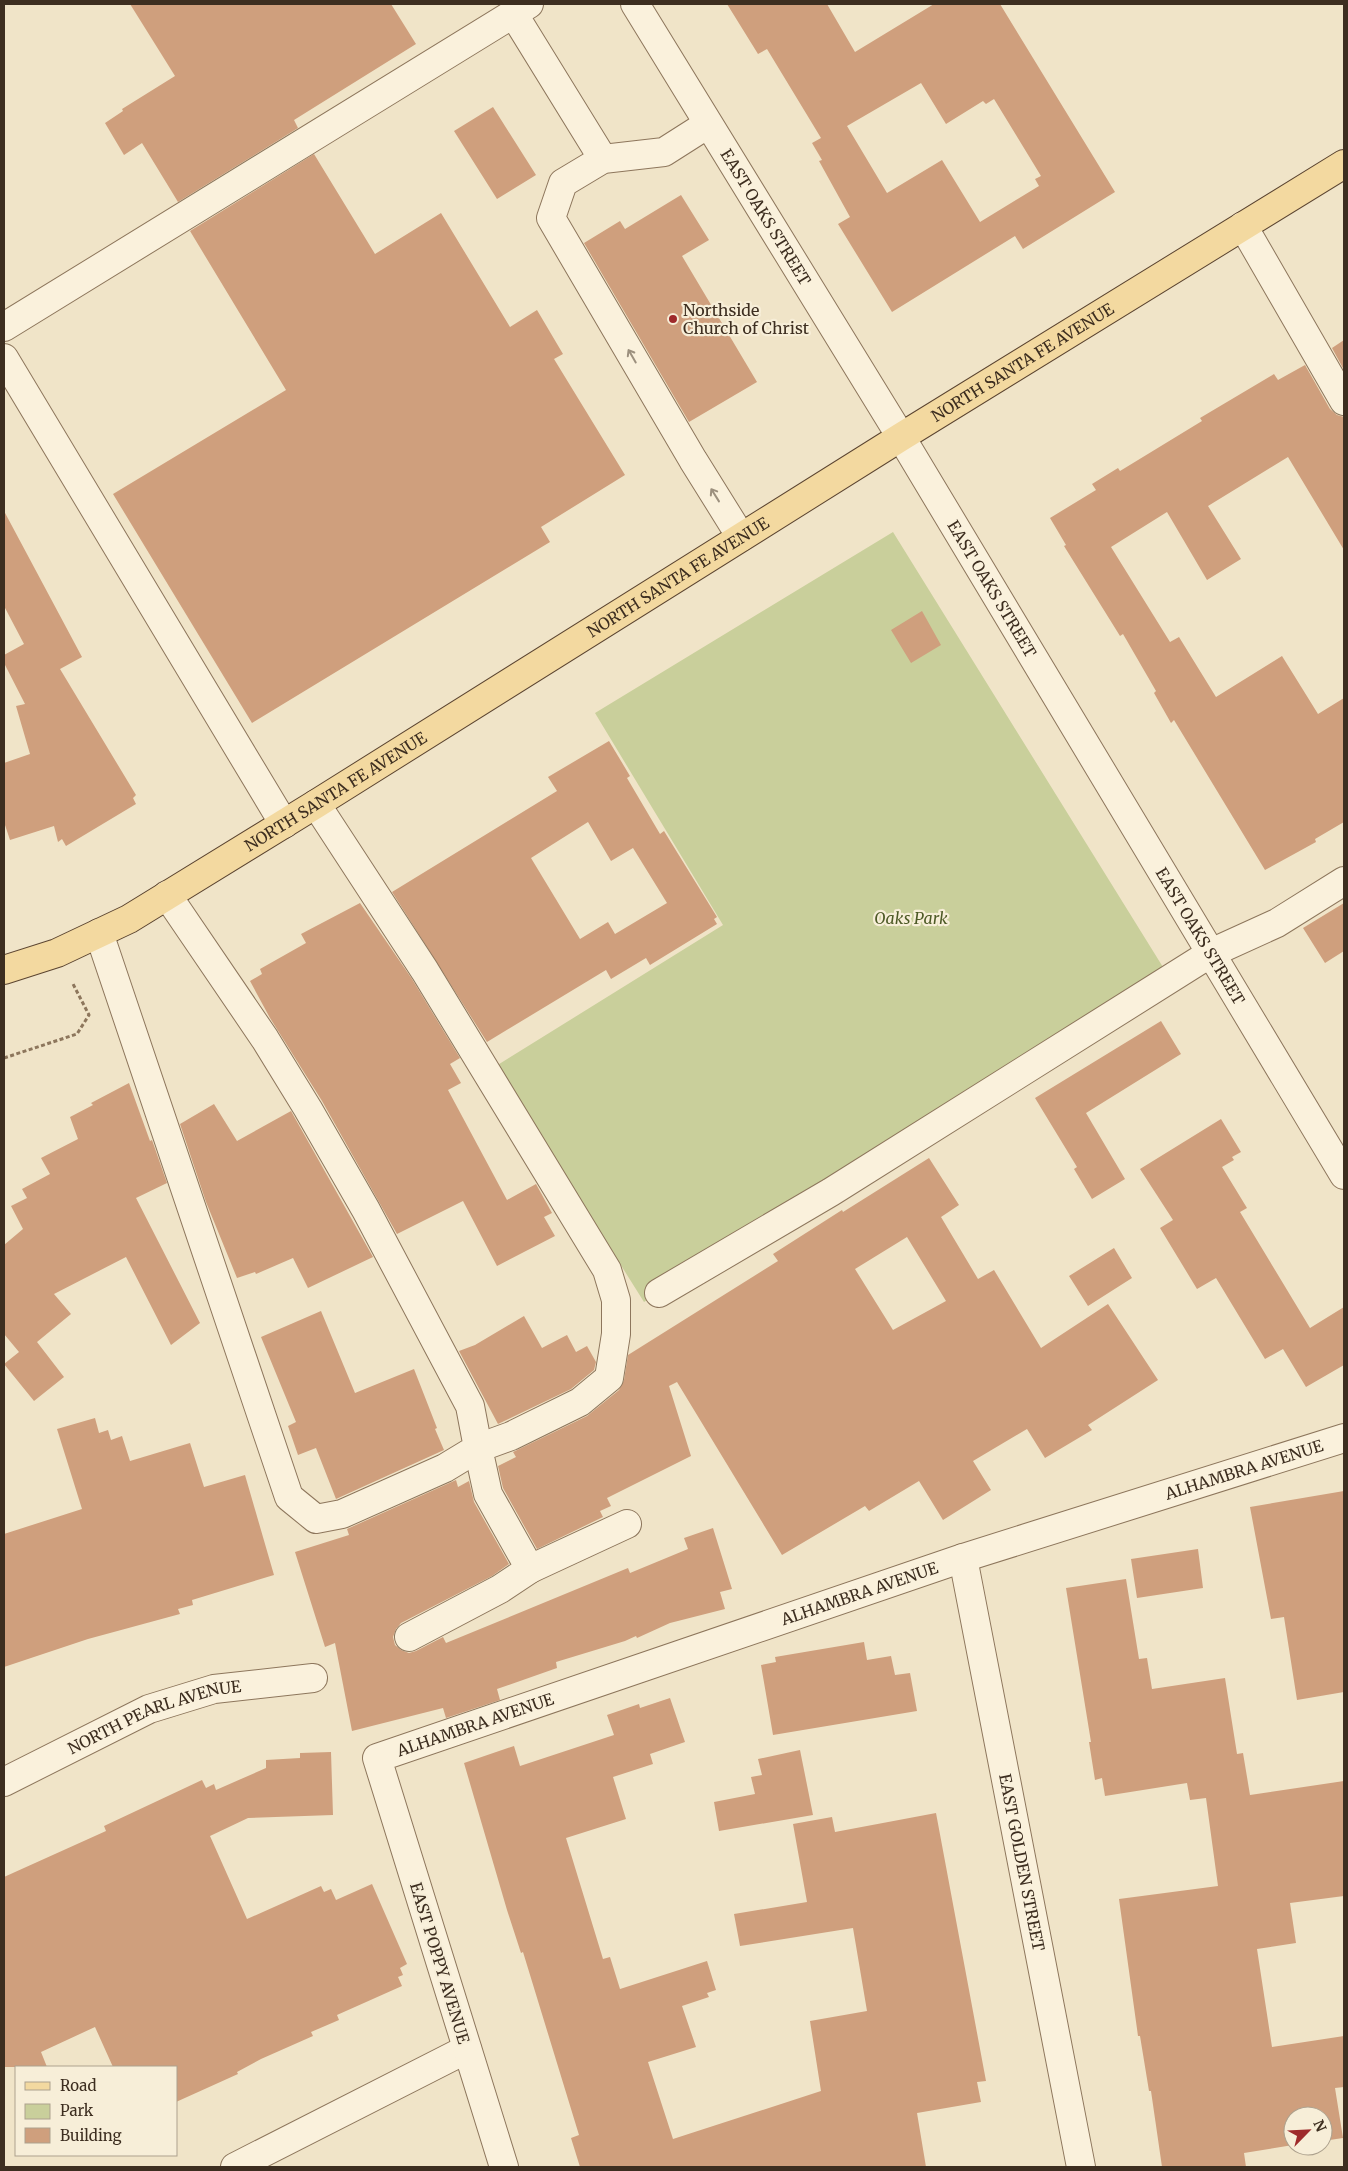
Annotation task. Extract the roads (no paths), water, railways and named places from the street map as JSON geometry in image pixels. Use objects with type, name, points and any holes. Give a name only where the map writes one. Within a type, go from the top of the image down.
[{"type":"main road","name":"NORTH SANTA FE AVENUE","points":[[4,970],[56,953],[129,918],[284,824],[901,437],[1344,164]]},
{"type":"street","name":"EAST OAKS STREET","points":[[635,4],[901,437],[1344,1175]]},
{"type":"street","points":[[4,327],[521,9],[603,159]]},
{"type":"street","points":[[708,124],[664,152],[603,159],[563,183],[552,218],[741,537]]},
{"type":"street","points":[[1244,226],[1344,401]]},
{"type":"street","points":[[4,358],[284,824]]},
{"type":"street","points":[[99,933],[289,1497],[316,1519],[342,1514],[445,1468],[478,1448],[511,1436],[580,1402],[609,1378],[616,1334],[616,1300],[607,1270],[425,971],[316,804]]},
{"type":"street","points":[[659,1293],[831,1192],[1211,953],[1277,923],[1344,881]]},
{"type":"street","points":[[167,895],[265,1039],[366,1210],[470,1406],[488,1494],[530,1569]]},
{"type":"street","name":"ALHAMBRA AVENUE","points":[[376,1758],[963,1558],[1344,1438]]},
{"type":"street","points":[[409,1637],[500,1589],[530,1569],[628,1524]]},
{"type":"street","name":"EAST GOLDEN STREET","points":[[963,1558],[1081,2167]]},
{"type":"street","name":"NORTH PEARL AVENUE","points":[[4,1782],[149,1708],[214,1689],[313,1678]]},
{"type":"street","name":"EAST POPPY AVENUE","points":[[376,1758],[504,2167]]},
{"type":"street","points":[[235,2167],[467,2049]]},
{"type":"place","name":"Northside Church of Christ","points":[[673,319]]},
{"type":"park label","name":"Oaks Park","points":[[911,918]]}]
